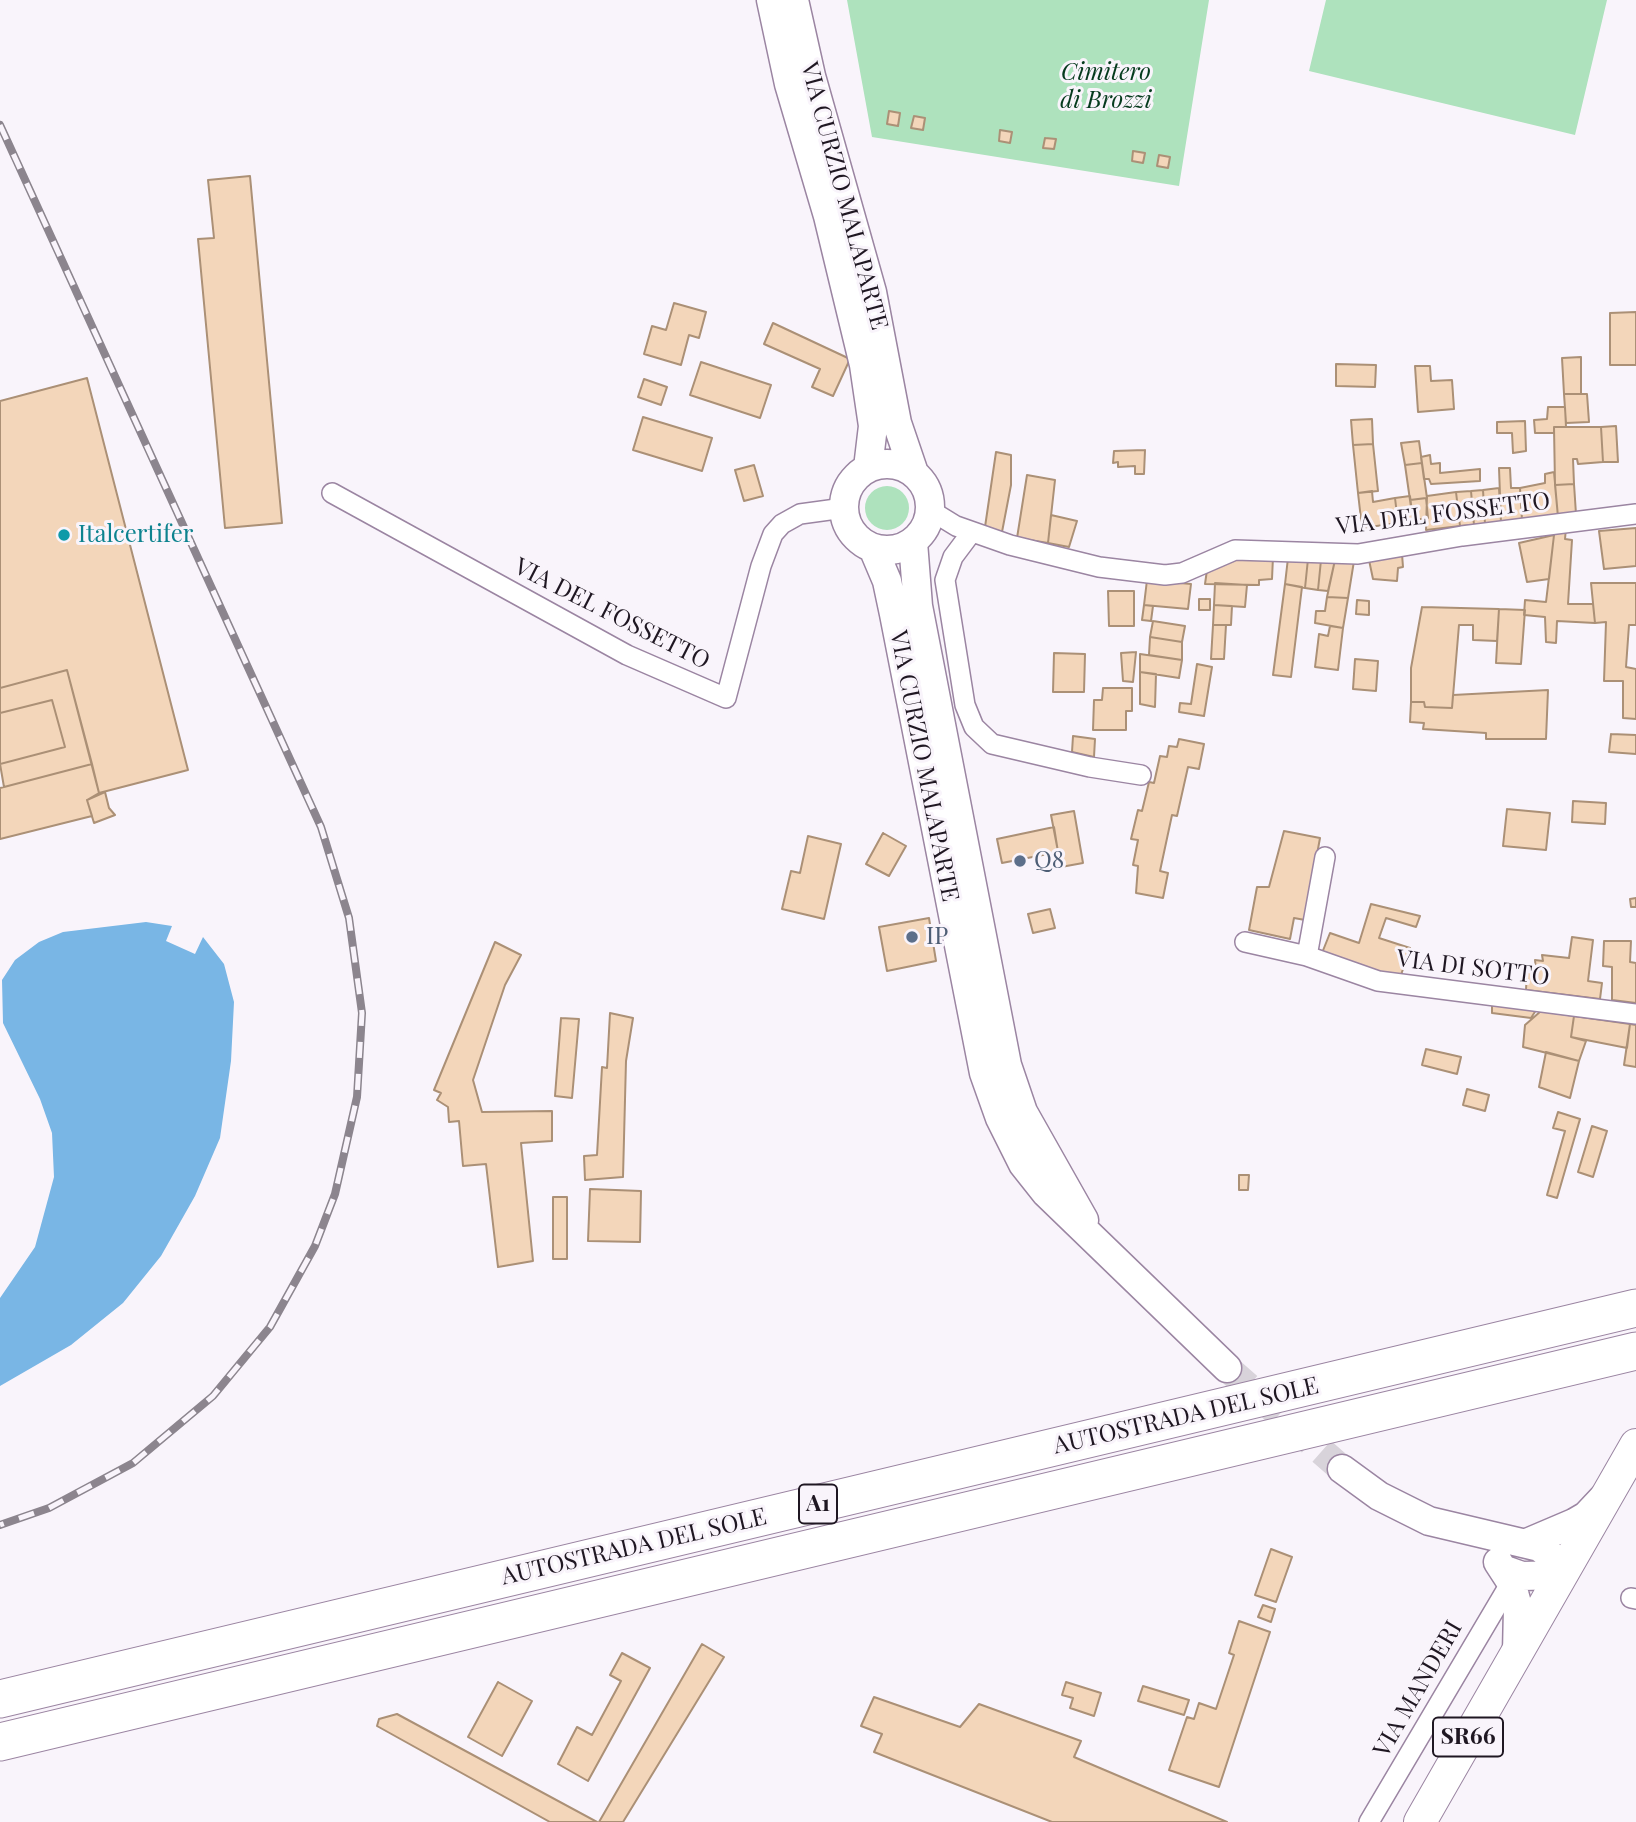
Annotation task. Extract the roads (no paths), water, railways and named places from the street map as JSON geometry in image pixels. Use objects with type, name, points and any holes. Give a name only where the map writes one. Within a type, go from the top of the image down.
[{"type":"highway","name":"AUTOSTRADA DEL SOLE","points":[[0,1699],[1636,1308]]},
{"type":"highway","name":"AUTOSTRADA DEL SOLE","points":[[0,1742],[1636,1351]]},
{"type":"main road","name":"SR66","points":[[1420,1822],[1636,1445]]},
{"type":"street","name":"VIA CURZIO MALAPARTE","points":[[771,0],[789,84],[828,216],[864,365],[873,426],[868,468],[853,481],[844,508],[852,533],[873,548],[887,581],[991,1095],[1023,1164],[1046,1193],[1227,1368]]},
{"type":"street","name":"VIA CURZIO MALAPARTE","points":[[794,0],[811,76],[872,292],[897,423],[914,473],[928,494],[930,510]]},
{"type":"street","points":[[868,468],[896,465],[914,473]]},
{"type":"street","name":"VIA DEL FOSSETTO","points":[[332,493],[627,655],[726,698],[761,566],[773,534],[789,519],[844,508]]},
{"type":"street","points":[[873,548],[892,550],[914,542],[924,529],[930,510]]},
{"type":"street","name":"VIA DEL FOSSETTO","points":[[930,510],[971,533],[1099,567],[1165,575],[1182,573],[1235,550],[1358,554],[1462,536],[1636,514]]},
{"type":"street","points":[[971,533],[953,556],[945,580],[965,705],[974,727],[992,744],[1090,767],[1141,775]]},
{"type":"street","name":"VIA CURZIO MALAPARTE","points":[[914,542],[918,606],[1007,1065],[1023,1112],[1095,1241]]},
{"type":"street","points":[[1307,956],[1325,857]]},
{"type":"street","name":"VIA DI SOTTO","points":[[1245,942],[1307,956],[1378,981],[1636,1014]]},
{"type":"street","points":[[1342,1469],[1403,1509],[1429,1521],[1527,1543],[1550,1555],[1562,1575],[1508,1576]]},
{"type":"street","points":[[1527,1543],[1586,1516],[1611,1489]]},
{"type":"street","points":[[1466,1530],[1508,1576],[1518,1607],[1517,1653]]},
{"type":"street","name":"VIA MANDERI","points":[[1369,1822],[1508,1576]]},
{"type":"water","points":[[146,922],[172,926],[166,941],[195,954],[203,937],[224,964],[234,1002],[231,1061],[220,1138],[195,1196],[161,1256],[123,1303],[71,1345],[0,1386],[0,1298],[35,1247],[54,1177],[52,1133],[40,1099],[3,1023],[2,980],[15,960],[39,942],[63,932]]},
{"type":"tunnel","points":[[1227,1368],[1342,1469]]},
{"type":"railway","points":[[0,125],[321,827],[349,918],[362,1013],[357,1097],[335,1194],[315,1246],[270,1327],[213,1396],[133,1463],[49,1508],[0,1525]]},
{"type":"place","name":"Italcertifer","points":[[64,535]]},
{"type":"place","name":"Q8","points":[[1020,861]]},
{"type":"place","name":"IP","points":[[912,937]]},
{"type":"park label","name":"Cimitero di Brozzi","points":[[1106,87]]}]
